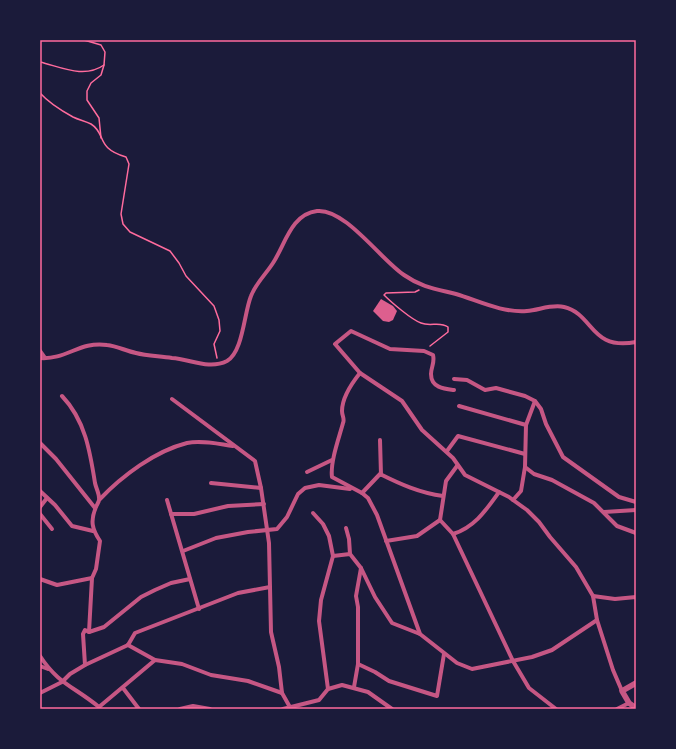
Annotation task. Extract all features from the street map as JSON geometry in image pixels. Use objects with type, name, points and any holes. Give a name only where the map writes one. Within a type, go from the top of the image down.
[{"type":"street","points":[[40,351],[42,358],[53,359],[92,343],[109,345],[136,354],[175,358],[204,364],[218,364],[227,360],[238,348],[251,296],[278,255],[284,238],[305,216],[316,211],[330,212],[343,219],[402,274],[424,287],[456,294],[506,310],[528,311],[546,307],[563,307],[576,312],[596,334],[616,344],[636,342]]},
{"type":"street","points":[[454,390],[440,389],[434,383],[430,375],[434,361],[433,355],[424,351],[390,349],[351,331],[334,344],[360,373],[402,401],[422,430],[447,451],[465,475],[513,500],[527,510],[539,522],[550,538],[576,567],[594,596],[597,620],[613,670],[629,703],[636,708]]},
{"type":"street","points":[[360,373],[351,384],[342,407],[344,421],[332,460],[332,477],[362,493],[368,498],[377,515],[420,634]]},
{"type":"street","points":[[454,379],[468,380],[485,390],[496,388],[525,396],[535,401],[541,409],[548,429],[563,458],[619,497],[636,502]]},
{"type":"street","points":[[62,396],[70,404],[85,433],[100,500]]},
{"type":"street","points":[[172,399],[255,461],[262,488],[268,531],[271,632],[279,667],[282,693],[290,708]]},
{"type":"street","points":[[513,500],[521,491],[525,467],[526,425],[535,401]]},
{"type":"street","points":[[459,406],[526,425]]},
{"type":"street","points":[[447,451],[458,436],[525,454]]},
{"type":"street","points":[[362,493],[381,475],[380,440]]},
{"type":"street","points":[[89,632],[92,578],[96,569],[100,541],[93,531],[91,524],[95,508],[100,500],[109,489],[160,453],[187,443],[203,442],[234,446]]},
{"type":"street","points":[[40,443],[56,459],[95,508]]},
{"type":"street","points":[[307,472],[332,460]]},
{"type":"street","points":[[386,541],[417,536],[440,520],[446,481],[457,466]]},
{"type":"street","points":[[525,467],[534,474],[552,480],[594,503],[617,526],[636,533]]},
{"type":"street","points":[[381,475],[405,486],[430,494],[443,496]]},
{"type":"street","points":[[211,483],[262,488]]},
{"type":"street","points":[[183,550],[216,538],[248,532],[277,529],[287,517],[298,494],[305,488],[319,485],[354,490]]},
{"type":"street","points":[[40,491],[72,526],[93,531]]},
{"type":"street","points":[[453,534],[464,530],[482,516],[499,492]]},
{"type":"street","points":[[40,507],[47,498]]},
{"type":"street","points":[[167,500],[199,608]]},
{"type":"street","points":[[171,514],[194,514],[228,506],[264,504]]},
{"type":"street","points":[[604,512],[636,510]]},
{"type":"street","points":[[313,513],[323,524],[329,536],[333,556],[322,595],[319,621],[328,689]]},
{"type":"street","points":[[40,514],[52,529]]},
{"type":"street","points":[[440,520],[453,534],[513,661],[529,688],[553,708]]},
{"type":"street","points":[[346,528],[349,539],[350,554],[361,568],[375,597],[392,624],[420,634],[457,663],[472,669],[532,658],[552,650],[597,620]]},
{"type":"street","points":[[333,556],[350,554]]},
{"type":"street","points":[[354,687],[358,664],[358,607],[356,596],[361,568]]},
{"type":"street","points":[[40,579],[57,585],[92,578]]},
{"type":"street","points":[[85,665],[83,634],[85,630],[89,632],[104,627],[141,597],[170,584],[190,579]]},
{"type":"street","points":[[40,693],[62,682],[70,674],[85,665],[128,645],[135,633],[238,593],[270,587]]},
{"type":"street","points":[[594,596],[615,600],[636,597]]},
{"type":"street","points":[[128,645],[155,660],[182,664],[211,675],[248,681],[282,693]]},
{"type":"street","points":[[358,664],[389,681],[437,696],[444,654]]},
{"type":"street","points":[[40,656],[48,669],[62,682],[99,708],[155,660]]},
{"type":"street","points":[[40,666],[48,669]]},
{"type":"street","points":[[622,691],[636,682]]},
{"type":"street","points":[[283,709],[319,700],[328,689],[342,686],[354,687],[368,692],[392,709]]},
{"type":"street","points":[[123,688],[139,709]]},
{"type":"street","points":[[617,709],[629,703]]},
{"type":"street","points":[[180,709],[193,706],[210,709]]},
{"type":"path","points":[[84,40],[102,45],[105,52],[104,65],[100,75],[91,83],[87,91],[87,100],[99,118],[101,140]]},
{"type":"path","points":[[40,62],[82,73],[95,71],[104,65]]},
{"type":"path","points":[[40,94],[74,118],[90,124],[96,129],[101,140],[108,149],[126,156],[128,164],[121,214],[123,224],[130,232],[142,236],[170,251],[180,263],[186,276],[214,306],[219,320],[220,331],[214,344],[218,364]]},
{"type":"path","points":[[424,287],[415,292],[386,293],[384,295],[410,317],[421,324],[444,324],[448,327],[448,332],[424,351]]},
{"type":"building","points":[[381,299],[393,306],[397,311],[393,320],[389,322],[383,321],[373,311]]}]
